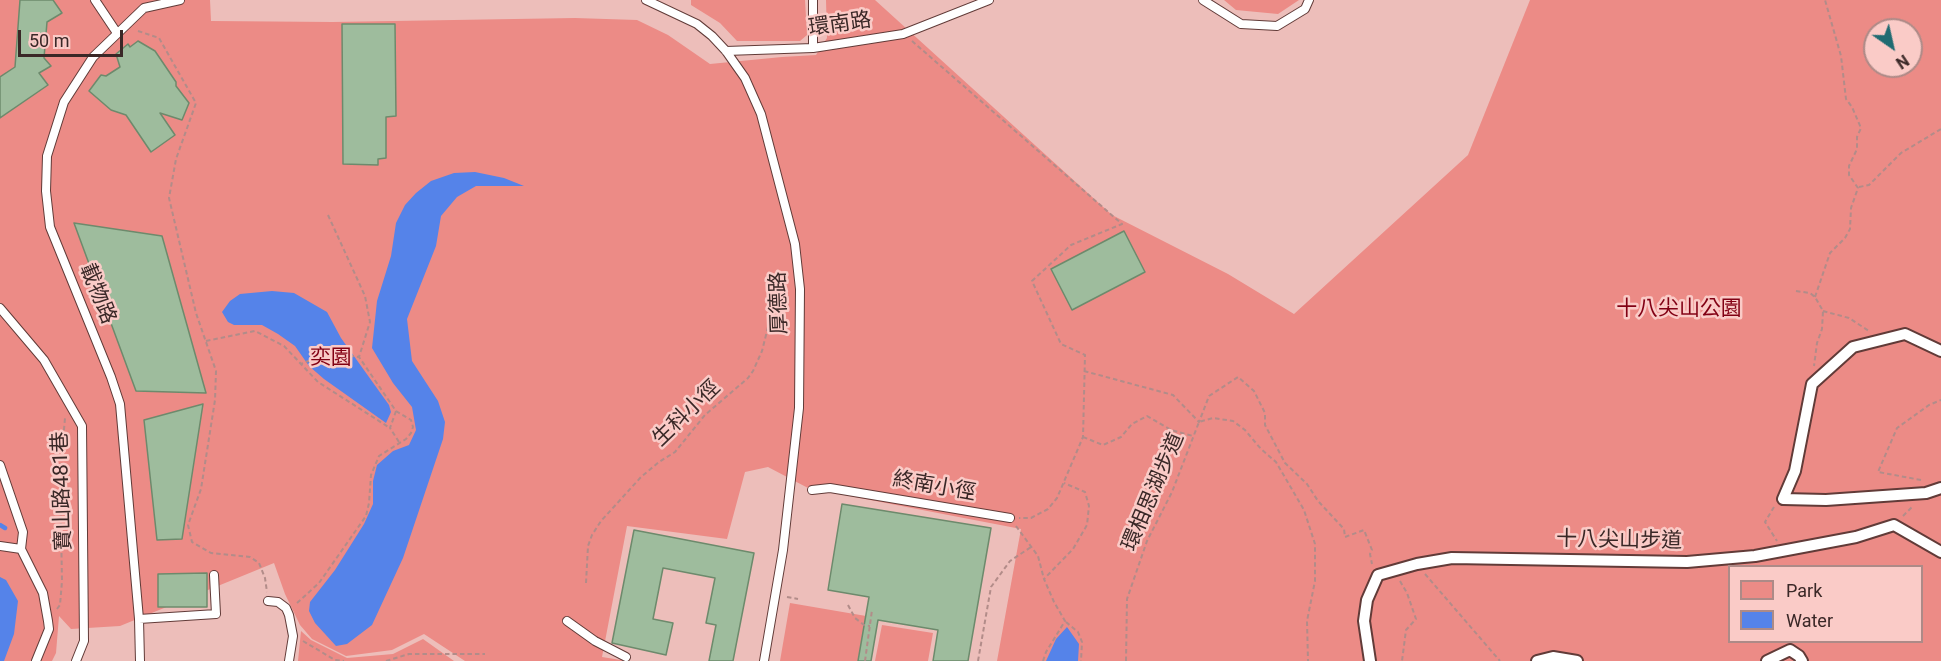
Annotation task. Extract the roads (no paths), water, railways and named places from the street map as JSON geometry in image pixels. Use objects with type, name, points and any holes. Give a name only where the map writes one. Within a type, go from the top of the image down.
[{"type":"street","points":[[1941,351],[1905,334],[1853,347],[1812,384],[1795,471],[1783,499],[1826,500],[1926,493],[1941,488]]},
{"type":"street","name":"十八尖山步道","points":[[1370,661],[1364,621],[1367,600],[1378,575],[1416,564],[1452,558],[1687,561],[1755,556],[1856,537],[1894,525],[1941,552]]},
{"type":"street","points":[[1767,661],[1790,650],[1802,661]]},
{"type":"street","points":[[1537,661],[1553,657],[1577,661]]},
{"type":"lane","points":[[95,0],[117,33]]},
{"type":"lane","name":"載物路","points":[[140,661],[139,619],[120,404],[50,227],[46,191],[46,156],[64,102],[93,57],[144,8],[180,0]]},
{"type":"lane","name":"厚德路","points":[[646,0],[697,24],[726,51],[745,78],[761,114],[795,244],[800,289],[799,408],[778,585],[764,661]]},
{"type":"lane","points":[[813,0],[813,48]]},
{"type":"lane","name":"環南路","points":[[726,51],[813,48],[903,33],[989,0]]},
{"type":"lane","points":[[1203,0],[1241,24],[1277,26],[1305,9],[1310,0]]},
{"type":"lane","name":"寶山路481巷","points":[[0,308],[44,360],[82,426],[84,641],[75,661]]},
{"type":"lane","points":[[0,465],[22,532],[21,549],[43,593],[49,629],[36,661]]},
{"type":"lane","name":"終南小徑","points":[[812,490],[823,487],[1010,518]]},
{"type":"lane","points":[[0,546],[21,549]]},
{"type":"lane","points":[[139,619],[216,614],[214,575]]},
{"type":"lane","points":[[268,601],[278,602],[286,608],[289,615],[293,636],[289,661]]},
{"type":"lane","points":[[567,621],[595,641],[626,657]]},
{"type":"water","points":[[475,172],[504,178],[524,186],[476,186],[457,197],[441,216],[436,246],[407,319],[412,361],[438,401],[445,422],[443,439],[403,558],[372,625],[347,644],[336,646],[315,623],[309,611],[310,602],[335,570],[364,524],[373,504],[373,481],[377,465],[393,451],[409,445],[416,430],[412,407],[393,383],[372,348],[377,301],[391,256],[396,223],[405,205],[431,181],[454,173]]},
{"type":"water","points":[[272,291],[294,293],[327,312],[341,338],[389,405],[391,412],[386,423],[324,379],[309,366],[295,346],[278,334],[262,325],[234,325],[228,322],[222,312],[230,301],[240,294]]},
{"type":"water","points":[[0,577],[6,580],[18,601],[14,634],[4,661],[0,661]]},
{"type":"water","points":[[1067,627],[1079,644],[1078,661],[1046,661],[1056,639]]},
{"type":"waterway","points":[[0,525],[5,528]]},
{"type":"park label","name":"十八尖山公園","points":[[1679,310]]},
{"type":"park label","name":"奕園","points":[[331,359]]}]
